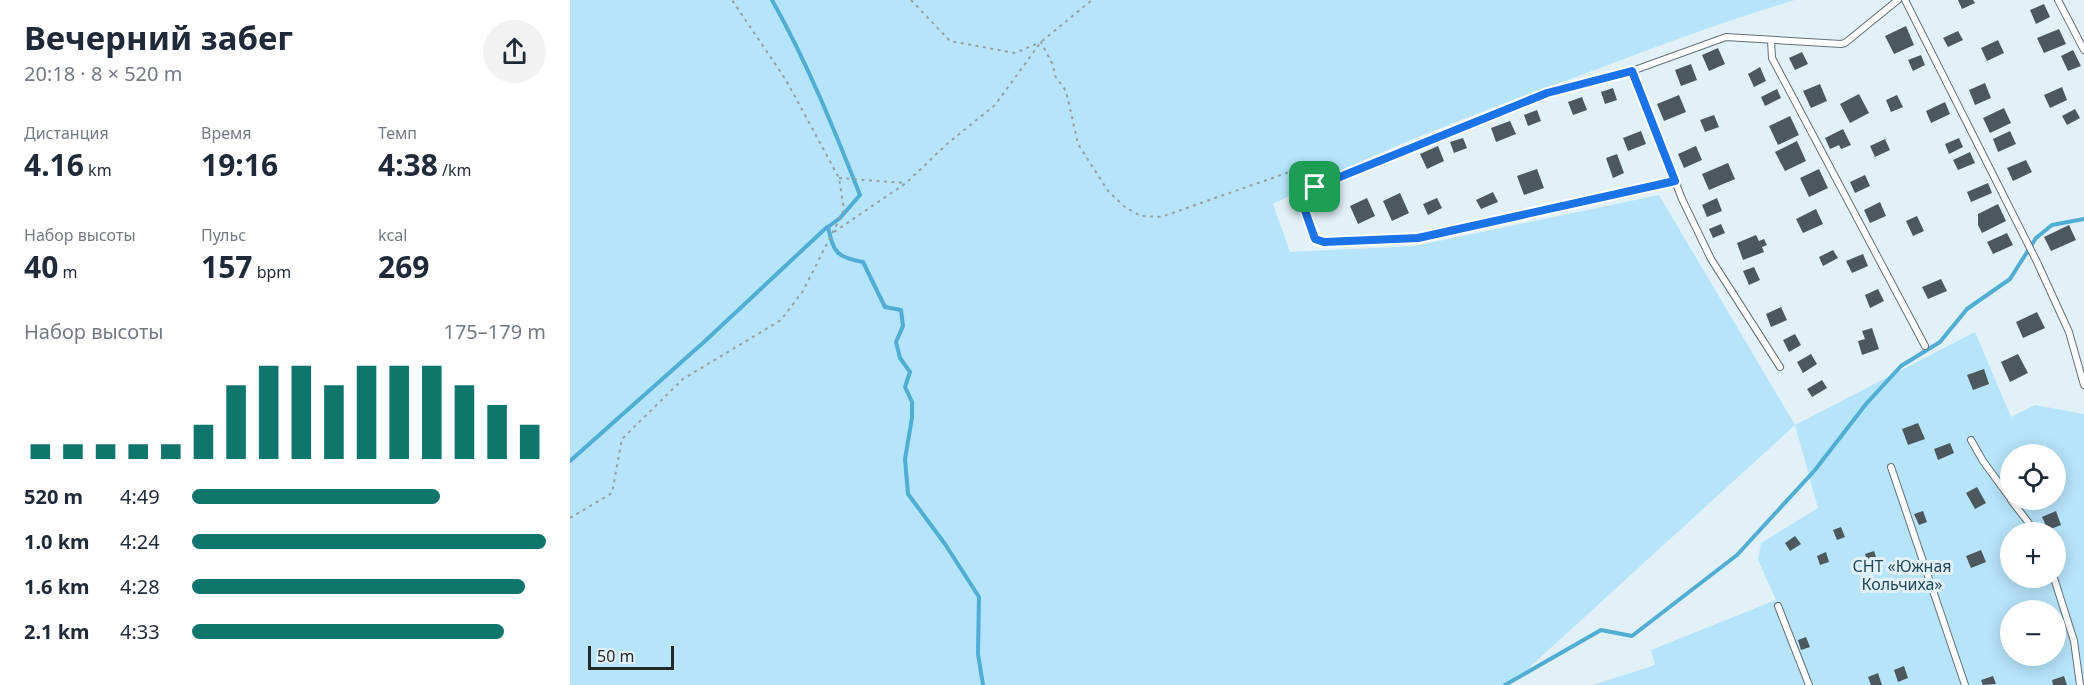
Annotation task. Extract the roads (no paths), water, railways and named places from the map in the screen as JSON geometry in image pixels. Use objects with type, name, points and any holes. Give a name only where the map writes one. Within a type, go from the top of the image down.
[{"type":"lane","points":[[1675,181],[1418,238],[1324,242],[1315,239],[1303,206],[1304,197],[1315,187],[1547,93],[1632,71],[1726,36],[1845,43],[1898,0]]},
{"type":"lane","points":[[1905,0],[2037,262],[2069,332],[2084,385]]},
{"type":"lane","points":[[2058,0],[2084,50]]},
{"type":"lane","points":[[1771,40],[1772,58],[1925,346]]},
{"type":"lane","points":[[1632,71],[1675,181],[1711,259],[1780,367]]},
{"type":"lane","points":[[1971,440],[2000,485]]},
{"type":"lane","points":[[1891,467],[1965,685]]},
{"type":"lane","points":[[2019,510],[2028,522]]},
{"type":"lane","points":[[2057,588],[2074,641],[2080,685]]},
{"type":"lane","points":[[1778,606],[1809,685]]},
{"type":"waterway","points":[[772,0],[808,72],[860,195],[840,218],[828,227],[832,243],[842,256],[863,262],[885,307],[901,310],[903,326],[896,342],[900,358],[910,372],[905,387],[912,402],[912,418],[905,459],[908,494],[945,544],[979,597],[978,654],[983,685]]},
{"type":"waterway","points":[[1505,685],[1601,630],[1632,636],[1737,555],[1815,470],[1866,404],[1901,366],[1940,342],[1967,309],[2010,279],[2036,238],[2052,225],[2084,219]]},
{"type":"waterway","points":[[570,461],[704,342],[827,227]]},
{"type":"park label","name":"СНТ «Южная Кольчиха»","points":[[1902,575]]}]
